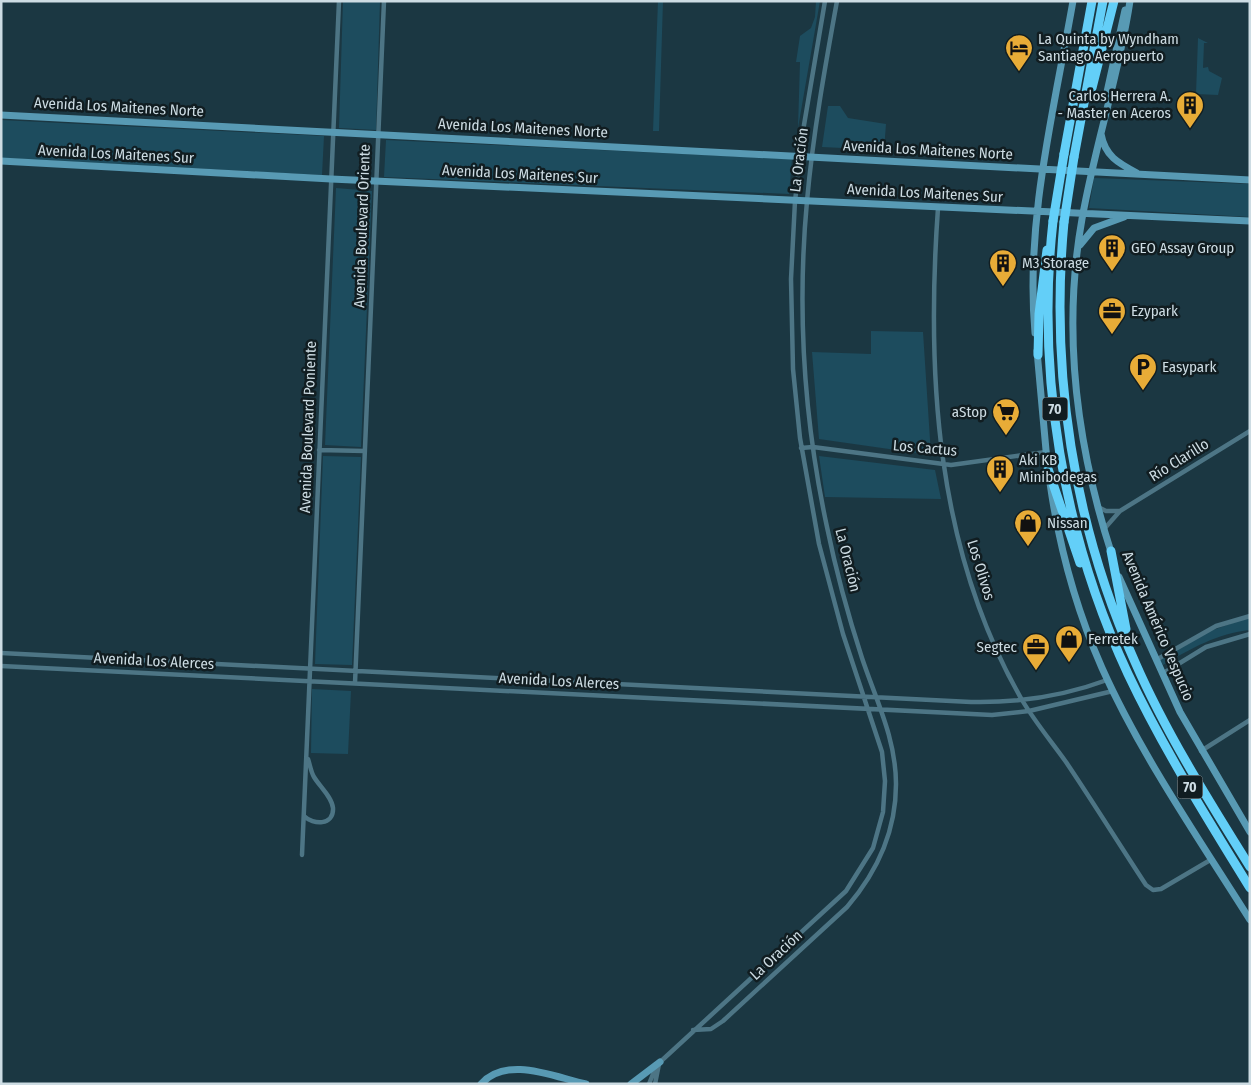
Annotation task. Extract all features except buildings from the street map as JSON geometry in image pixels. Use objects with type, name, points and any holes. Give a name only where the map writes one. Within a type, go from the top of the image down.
[{"type":"highway","name":"70","points":[[1092,1],[1053,224],[1049,314],[1055,416],[1069,496],[1094,587],[1122,659],[1145,708],[1250,888]]},
{"type":"highway","name":"70","points":[[1103,1],[1080,121],[1064,222],[1060,320],[1062,378],[1069,436],[1092,544],[1112,605],[1135,663],[1172,735],[1250,867]]},
{"type":"highway","points":[[1080,121],[1091,90],[1114,1]]},
{"type":"highway","points":[[1038,355],[1043,266],[1053,224]]},
{"type":"highway","points":[[1048,469],[1080,563],[1094,587]]},
{"type":"highway","points":[[1111,551],[1122,616],[1135,663]]},
{"type":"street","name":"Avenida Boulevard Poniente","points":[[302,855],[339,1]]},
{"type":"street","name":"Avenida Boulevard Oriente","points":[[355,683],[384,1]]},
{"type":"street","name":"La Oración","points":[[660,1062],[839,898],[855,878],[868,856],[876,840],[883,812],[885,781],[883,757],[876,729],[843,634],[824,564],[802,448],[794,390],[791,326],[795,200],[800,156],[825,1]]},
{"type":"street","name":"La Oración","points":[[693,1030],[711,1029],[723,1021],[847,907],[876,866],[887,842],[893,820],[896,795],[895,763],[891,738],[876,698],[839,578],[824,513],[813,447],[803,334],[807,201],[812,157],[837,1]]},
{"type":"street","points":[[1074,1],[1044,169],[1038,212],[1033,278],[1046,452],[1055,515],[1071,583],[1107,680],[1138,738],[1250,920]]},
{"type":"street","name":"Avenida Américo Vespucio","points":[[1129,1],[1109,78],[1083,213],[1078,250],[1073,312],[1076,381],[1084,445],[1098,508],[1124,590],[1162,674],[1201,751],[1250,832]]},
{"type":"street","name":"Avenida Los Maitenes Norte","points":[[1,115],[1250,180]]},
{"type":"street","points":[[1100,129],[1108,154],[1120,164],[1140,174]]},
{"type":"street","name":"Avenida Los Maitenes Sur","points":[[1,161],[938,208],[1136,215]]},
{"type":"street","name":"Los Olivos","points":[[938,208],[933,329],[944,465],[955,526],[979,607],[996,648],[1022,700],[1146,885],[1153,890],[1161,889],[1212,859]]},
{"type":"street","points":[[1078,250],[1084,239],[1094,228],[1112,220],[1136,215],[1250,221]]},
{"type":"street","name":"Río Clarillo","points":[[1104,529],[1120,510],[1250,431]]},
{"type":"street","name":"Los Cactus","points":[[802,448],[813,447],[944,465],[960,465],[1046,452]]},
{"type":"street","points":[[319,450],[365,451]]},
{"type":"street","points":[[1098,508],[1106,511],[1120,510]]},
{"type":"street","points":[[1156,660],[1216,626],[1250,616]]},
{"type":"street","points":[[1162,674],[1206,647],[1250,634]]},
{"type":"street","name":"Avenida Los Alerces","points":[[1,653],[978,702],[1022,700],[1065,692],[1107,680]]},
{"type":"street","name":"Avenida Los Alerces","points":[[1,666],[992,715],[1029,711],[1113,691]]},
{"type":"street","points":[[1201,751],[1250,720]]},
{"type":"street","points":[[304,816],[312,822],[323,822],[329,819],[333,810],[330,800],[314,777],[306,754]]},
{"type":"street","points":[[839,898],[847,907]]},
{"type":"street","points":[[631,1084],[660,1062]]},
{"type":"street","points":[[649,1084],[652,1072],[660,1062]]},
{"type":"street","points":[[655,1084],[660,1062]]},
{"type":"street","points":[[481,1084],[494,1073],[511,1069],[586,1084]]},
{"type":"shaded area","points":[[343,1],[380,1],[376,130],[339,128]]},
{"type":"shaded area","points":[[658,1],[663,1],[659,131],[653,131]]},
{"type":"shaded area","points":[[816,1],[820,1],[798,128],[800,62],[796,62],[800,36],[811,28],[815,17]]},
{"type":"shaded area","points":[[1198,38],[1208,43],[1204,43],[1203,68],[1208,67],[1209,71],[1222,78],[1218,95],[1196,94]]},
{"type":"shaded area","points":[[828,106],[840,106],[848,118],[886,124],[884,150],[822,147]]},
{"type":"shaded area","points":[[1,120],[324,136],[322,175],[1,158]]},
{"type":"shaded area","points":[[386,140],[792,159],[789,194],[384,177]]},
{"type":"shaded area","points":[[1094,178],[1250,184],[1250,217],[1089,208]]},
{"type":"shaded area","points":[[336,188],[372,191],[361,447],[325,445]]},
{"type":"shaded area","points":[[871,331],[923,332],[931,455],[819,439],[812,352],[871,354]]},
{"type":"shaded area","points":[[323,456],[361,457],[352,665],[315,664]]},
{"type":"shaded area","points":[[819,456],[935,470],[941,499],[825,497]]},
{"type":"shaded area","points":[[1250,617],[1250,630],[1216,638],[1163,665],[1160,660],[1210,631]]},
{"type":"shaded area","points":[[312,689],[351,691],[348,754],[311,753]]},
{"type":"place","name":"La Quinta by Wyndham Santiago Aeropuerto","points":[[1019,72]]},
{"type":"place","name":"Carlos Herrera A. - Master en Aceros","points":[[1190,129]]},
{"type":"place","name":"GEO Assay Group","points":[[1112,272]]},
{"type":"place","name":"M3 Storage","points":[[1003,287]]},
{"type":"place","name":"Ezypark","points":[[1112,335]]},
{"type":"place","name":"Easypark","points":[[1143,391]]},
{"type":"place","name":"aStop","points":[[1006,436]]},
{"type":"place","name":"Aki KB Minibodegas","points":[[1000,493]]},
{"type":"place","name":"Nissan","points":[[1028,547]]},
{"type":"place","name":"Ferretek","points":[[1069,663]]},
{"type":"place","name":"Segtec","points":[[1036,671]]}]
